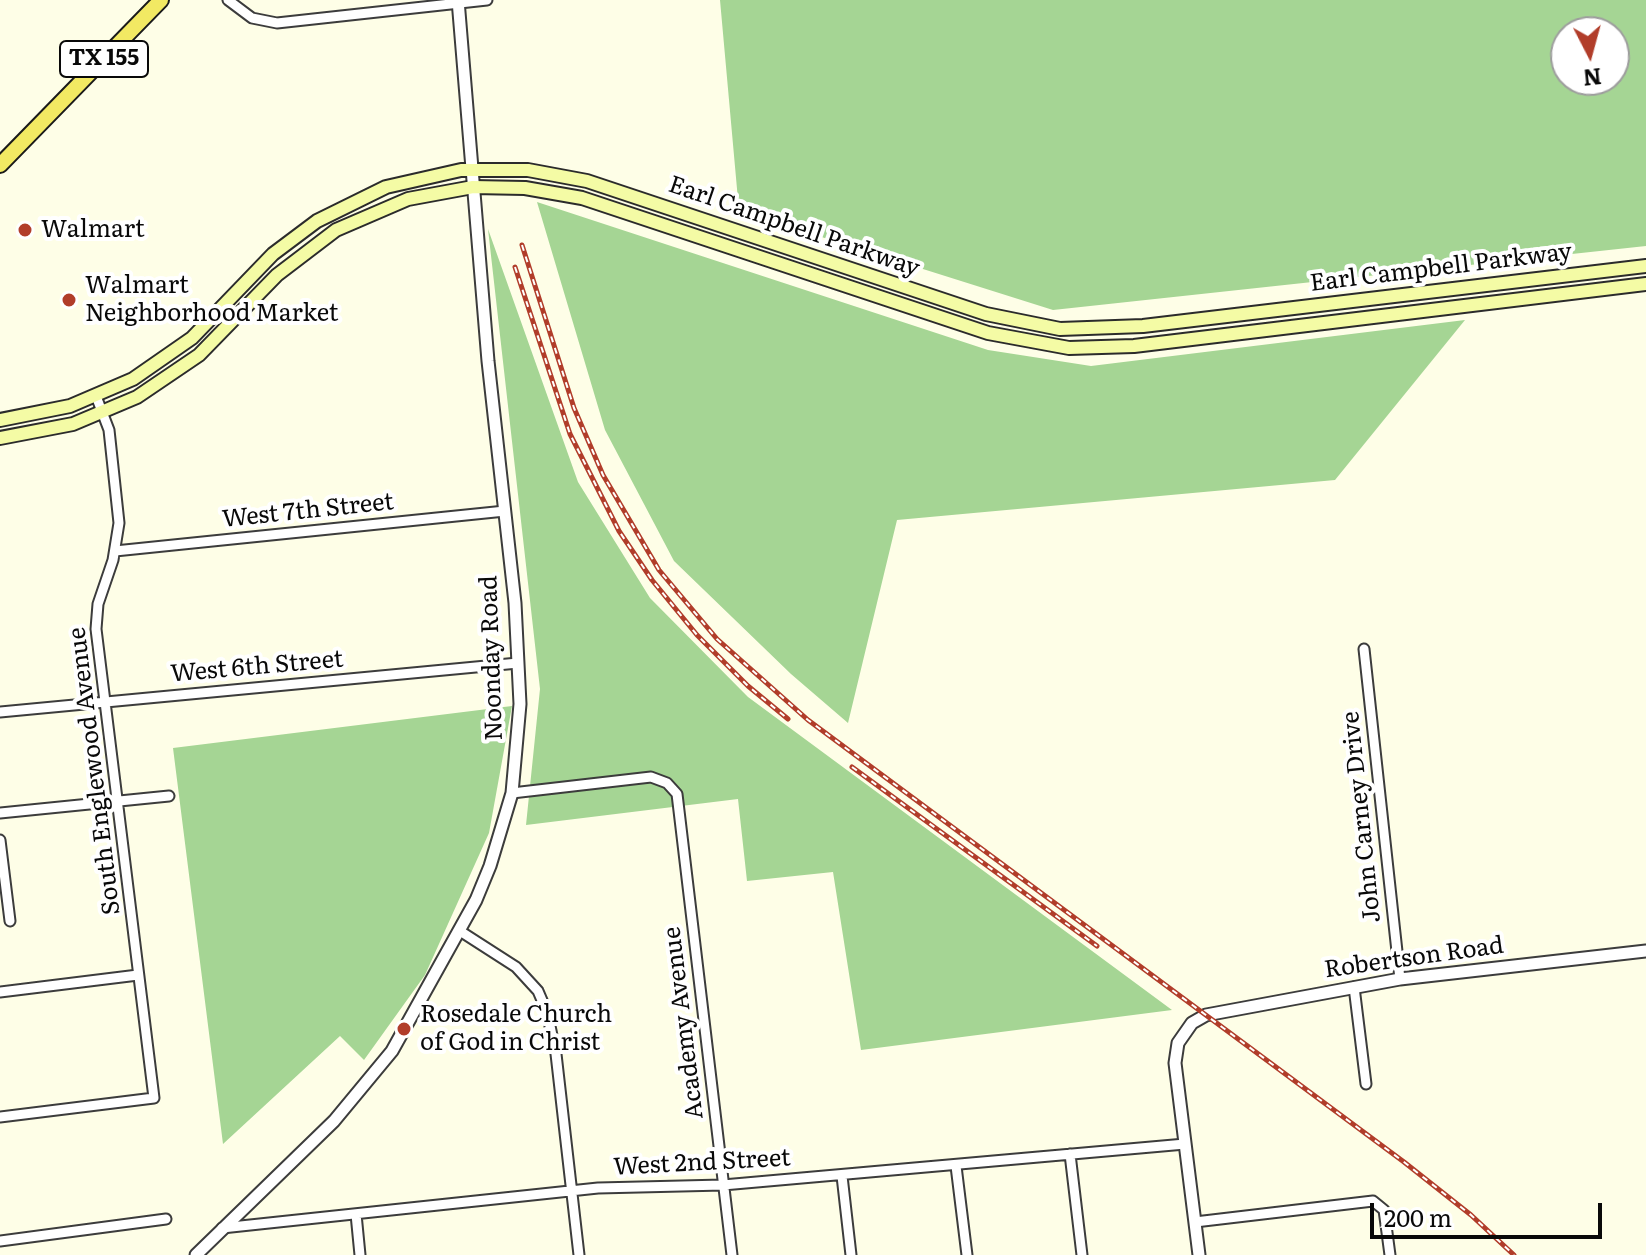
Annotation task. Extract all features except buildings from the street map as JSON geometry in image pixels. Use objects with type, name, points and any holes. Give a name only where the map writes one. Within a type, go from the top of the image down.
[{"type":"main road","name":"TX 155","points":[[0,165],[161,0]]},
{"type":"main road","name":"Earl Campbell Parkway","points":[[6,420],[58,410],[144,373],[183,345],[256,271],[301,232],[361,198],[411,180],[471,169],[528,170],[587,181],[998,318],[1048,328],[1106,330],[1646,266]]},
{"type":"main road","name":"Earl Campbell Parkway","points":[[0,438],[103,413],[151,389],[187,364],[269,283],[311,247],[362,216],[408,199],[473,187],[525,188],[573,196],[988,333],[1050,346],[1106,348],[1646,284]]},
{"type":"main road","points":[[256,271],[269,283]]},
{"type":"main road","points":[[1106,330],[1106,348]]},
{"type":"main road","points":[[6,420],[14,437]]},
{"type":"street","points":[[228,0],[252,18],[268,23],[487,0]]},
{"type":"street","name":"Noonday Road","points":[[196,1255],[264,1192],[362,1090],[414,1017],[460,931],[490,866],[512,793],[520,704],[518,663],[458,2]]},
{"type":"street","name":"South Englewood Avenue","points":[[0,1117],[154,1098],[104,702],[96,613],[115,551],[118,517],[110,437],[96,396]]},
{"type":"street","name":"West 7th Street","points":[[115,551],[505,511]]},
{"type":"street","name":"John Carney Drive","points":[[1364,649],[1400,979]]},
{"type":"street","name":"West 6th Street","points":[[0,712],[518,663]]},
{"type":"street","name":"Academy Avenue","points":[[512,793],[651,777],[672,787],[679,802],[732,1255]]},
{"type":"street","points":[[0,813],[169,796]]},
{"type":"street","points":[[0,840],[10,921]]},
{"type":"street","points":[[460,931],[498,953],[538,991],[553,1034],[579,1255]]},
{"type":"street","name":"Robertson Road","points":[[1185,1144],[1175,1055],[1180,1037],[1192,1023],[1206,1015],[1400,979],[1646,951]]},
{"type":"street","points":[[0,992],[138,975]]},
{"type":"street","points":[[1354,987],[1366,1084]]},
{"type":"street","points":[[1185,1144],[1199,1255]]},
{"type":"street","name":"West 2nd Street","points":[[222,1228],[571,1191],[723,1185],[842,1176],[1185,1144]]},
{"type":"street","points":[[1070,1154],[1082,1255]]},
{"type":"street","points":[[956,1166],[967,1255]]},
{"type":"street","points":[[842,1176],[851,1255]]},
{"type":"street","points":[[1195,1222],[1365,1200],[1379,1204],[1384,1210],[1390,1255]]},
{"type":"street","points":[[356,1214],[360,1255]]},
{"type":"street","points":[[0,1241],[166,1219]]},
{"type":"green space","points":[[720,0],[1646,0],[1646,246],[1053,310],[739,211]]},
{"type":"green space","points":[[537,202],[988,350],[1091,366],[1465,320],[1335,480],[897,520],[848,723],[791,674],[674,561],[605,430]]},
{"type":"green space","points":[[488,229],[578,482],[650,598],[748,697],[1172,1010],[861,1050],[833,872],[747,881],[738,799],[526,825],[540,689]]},
{"type":"green space","points":[[512,706],[489,833],[425,975],[364,1060],[340,1036],[223,1144],[173,748]]},
{"type":"railway","points":[[522,245],[574,408],[603,475],[659,570],[717,639],[808,720],[1404,1162],[1471,1215],[1514,1255]]},
{"type":"railway","points":[[515,267],[570,434],[619,531],[652,580],[697,635],[748,686],[788,719]]},
{"type":"railway","points":[[852,767],[1097,946]]},
{"type":"place","name":"Walmart","points":[[25,230]]},
{"type":"place","name":"Walmart Neighborhood Market","points":[[69,300]]},
{"type":"place","name":"Rosedale Church of God in Christ","points":[[404,1029]]}]
